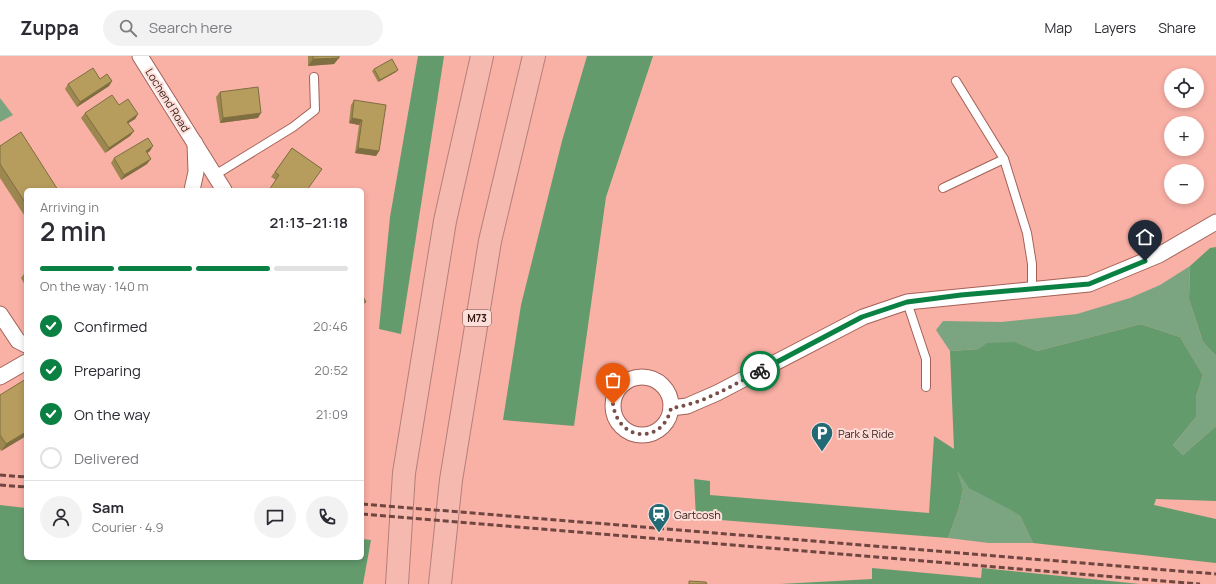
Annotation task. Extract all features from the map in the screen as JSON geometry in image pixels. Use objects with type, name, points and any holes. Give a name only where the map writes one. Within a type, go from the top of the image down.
[{"type":"highway","points":[[397,584],[404,473],[442,236],[482,56]]},
{"type":"highway","name":"M73","points":[[440,584],[451,480],[490,241],[534,56]]},
{"type":"highway","points":[[522,102],[538,56]]},
{"type":"street","name":"Lochend Road","points":[[140,56],[223,188]]},
{"type":"street","name":"Lochend Road","points":[[192,188],[196,172],[195,143]]},
{"type":"street","points":[[671,408],[687,406],[717,393],[862,317],[907,302],[1032,288],[1089,284],[1160,255],[1216,222]]},
{"type":"street","points":[[0,314],[18,341],[24,344]]},
{"type":"street","points":[[0,377],[24,363]]},
{"type":"lane","points":[[215,175],[293,127],[315,110],[314,77]]},
{"type":"lane","points":[[956,81],[1004,159],[1027,233],[1032,264],[1032,288]]},
{"type":"lane","points":[[943,188],[1004,159]]},
{"type":"lane","points":[[907,302],[926,359],[926,387]]},
{"type":"green space","points":[[418,56],[444,56],[401,334],[379,329],[390,217]]},
{"type":"green space","points":[[587,56],[653,56],[606,197],[574,426],[503,420],[521,305],[562,141]]},
{"type":"green space","points":[[0,98],[13,115],[0,122]]},
{"type":"green space","points":[[1216,247],[1216,356],[1203,342],[1189,299],[1190,266],[1210,248]]},
{"type":"green space","points":[[1190,266],[1189,299],[1203,342],[1216,356],[1216,426],[1183,455],[1173,445],[1196,417],[1196,397],[1203,375],[1180,337],[1141,324],[1037,351],[1014,342],[979,349],[950,351],[936,330],[943,321],[1001,322],[1077,314],[1130,298],[1160,285]]},
{"type":"green space","points":[[1141,324],[1180,337],[1203,375],[1196,397],[1196,417],[1173,445],[1183,455],[1216,426],[1216,501],[1156,499],[1154,505],[1216,519],[1216,563],[1033,543],[1020,516],[969,488],[957,470],[963,489],[959,508],[948,538],[696,518],[694,479],[710,481],[710,495],[929,513],[934,436],[954,449],[950,351],[979,349],[987,343],[1015,342],[1037,351]]},
{"type":"green space","points":[[956,468],[1020,516],[1033,543],[989,543],[948,538],[959,508],[963,489]]},
{"type":"green space","points":[[0,505],[24,508],[24,560],[364,560],[364,539],[371,540],[363,584],[0,584]]},
{"type":"green space","points":[[872,568],[981,578],[982,568],[1140,584],[780,584],[872,579]]},
{"type":"building","points":[[313,56],[339,56],[339,58],[313,59]]},
{"type":"building","points":[[392,59],[398,70],[380,80],[374,69]]},
{"type":"building","points":[[93,68],[100,79],[107,74],[112,81],[80,102],[68,84]]},
{"type":"building","points":[[258,87],[261,113],[223,118],[220,92]]},
{"type":"building","points":[[112,95],[119,105],[128,99],[138,114],[127,122],[134,131],[109,148],[85,113]]},
{"type":"building","points":[[354,100],[386,105],[379,151],[358,148],[362,120],[352,118]]},
{"type":"building","points":[[21,132],[57,188],[24,188],[24,201],[0,164],[0,146]]},
{"type":"building","points":[[148,138],[153,146],[146,151],[151,159],[124,175],[114,158]]},
{"type":"building","points":[[292,148],[322,169],[308,188],[270,188],[279,175],[275,172]]},
{"type":"building","points":[[24,380],[24,433],[6,444],[0,435],[0,395]]},
{"type":"building","points":[[689,581],[706,582],[707,584],[689,584]]},
{"type":"railway","points":[[0,475],[24,477]]},
{"type":"railway","points":[[0,485],[24,487]]},
{"type":"railway","points":[[364,504],[1216,574]]},
{"type":"railway","points":[[364,514],[1200,584]]},
{"type":"way so far","points":[[613,404],[614,414],[618,422],[625,429],[633,433],[651,433],[665,424],[671,408],[687,406],[717,393],[760,371]]},
{"type":"place","name":"Park & Ride","points":[[822,452]]},
{"type":"place","name":"Gartcosh","points":[[659,534]]},
{"type":"route","points":[[760,371],[862,317],[907,302],[961,295],[1089,284],[1145,261]]}]
